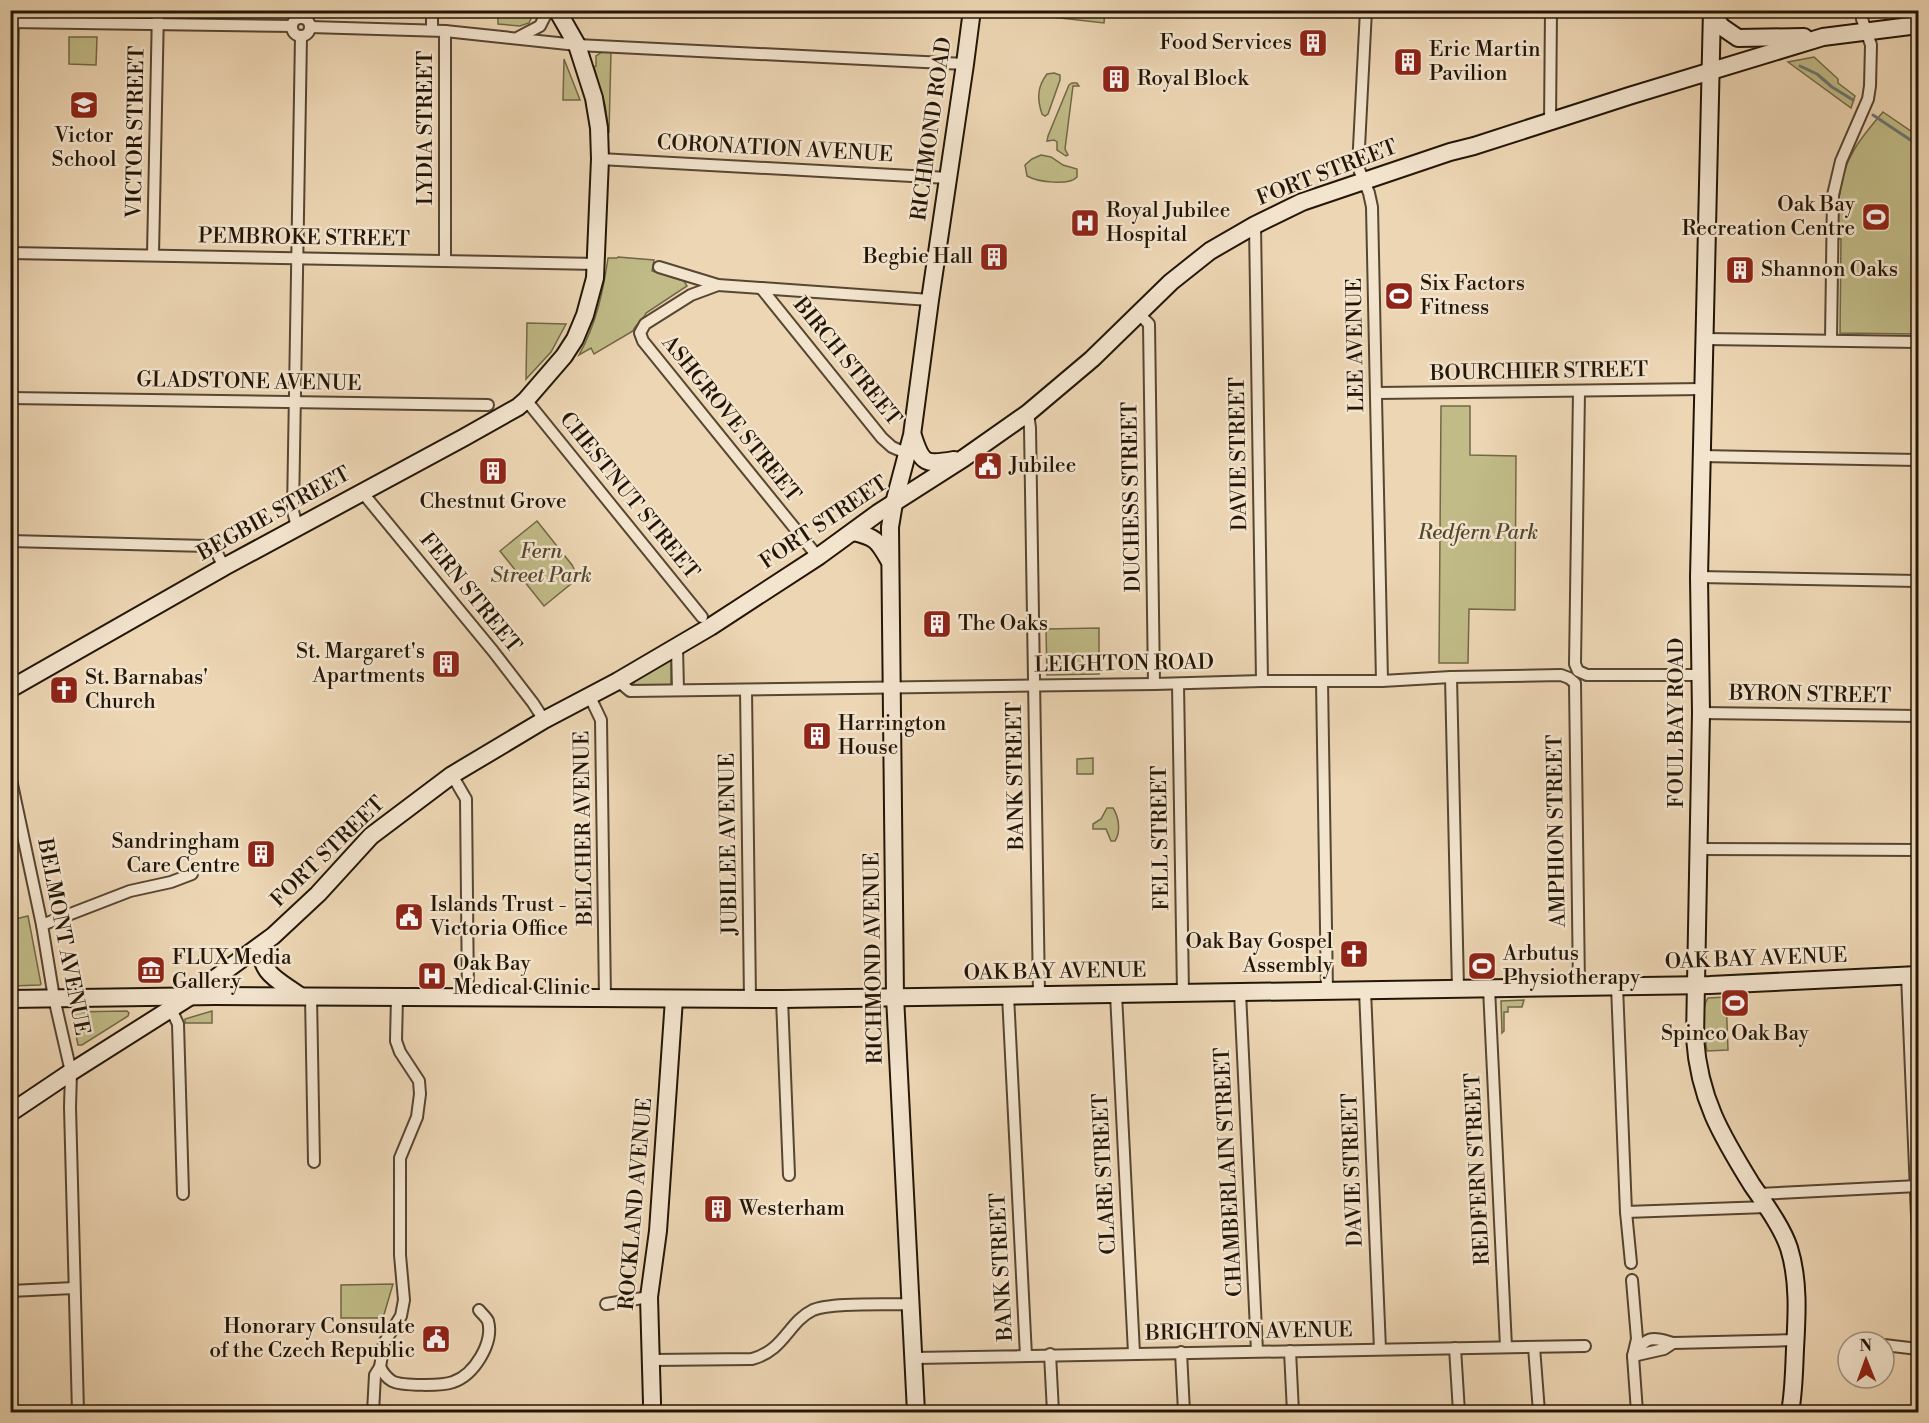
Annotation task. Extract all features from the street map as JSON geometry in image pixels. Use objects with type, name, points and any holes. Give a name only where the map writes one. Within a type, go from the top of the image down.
[{"type":"main road","name":"BEGBIE STREET","points":[[10,689],[224,567],[518,407],[552,370],[575,339],[589,304],[597,264],[600,159],[599,128],[594,98],[578,45],[557,10]]},
{"type":"main road","name":"RICHMOND ROAD","points":[[894,503],[912,435],[972,10]]},
{"type":"main road","points":[[1712,13],[1722,27],[1738,38],[1823,37],[1918,25]]},
{"type":"main road","name":"FOUL BAY ROAD","points":[[1712,13],[1701,456],[1699,577],[1701,713],[1695,1038],[1706,1100],[1718,1128],[1789,1247],[1797,1289],[1794,1378],[1790,1413]]},
{"type":"main road","name":"FORT STREET","points":[[10,1113],[191,996],[264,943],[318,894],[371,836],[452,775],[544,720],[590,697],[676,647],[818,557],[1028,412],[1092,359],[1211,249],[1302,202],[1450,152],[1823,37]]},
{"type":"main road","points":[[912,435],[923,460],[930,463],[964,458]]},
{"type":"main road","name":"RICHMOND AVENUE","points":[[894,503],[890,526],[889,561],[896,996],[916,1413]]},
{"type":"main road","points":[[853,532],[874,538],[889,561]]},
{"type":"main road","points":[[264,943],[261,952],[262,964],[266,971],[306,996]]},
{"type":"main road","name":"OAK BAY AVENUE","points":[[10,999],[306,996],[782,999],[1696,985],[1913,975]]},
{"type":"main road","name":"ROCKLAND AVENUE","points":[[651,1413],[648,1297],[658,1231],[674,999]]},
{"type":"street","points":[[10,230],[13,10]]},
{"type":"street","name":"VICTOR STREET","points":[[153,254],[158,10]]},
{"type":"street","points":[[432,10],[432,30]]},
{"type":"street","points":[[517,38],[540,26],[548,10]]},
{"type":"street","name":"LEE AVENUE","points":[[1366,10],[1358,166],[1372,207],[1382,681]]},
{"type":"street","points":[[1550,123],[1551,10]]},
{"type":"street","points":[[1831,340],[1833,195],[1840,161],[1868,99],[1871,45],[1861,10]]},
{"type":"street","points":[[301,14],[310,27],[308,33],[301,36],[294,33],[292,26],[301,14]]},
{"type":"street","points":[[12,22],[158,26],[292,26]]},
{"type":"street","points":[[310,27],[432,30],[578,45],[965,64]]},
{"type":"street","name":"LYDIA STREET","points":[[445,31],[446,261]]},
{"type":"street","points":[[297,527],[293,511],[301,36]]},
{"type":"street","name":"CORONATION AVENUE","points":[[600,159],[948,178]]},
{"type":"street","name":"DAVIE STREET","points":[[1254,225],[1262,681]]},
{"type":"street","name":"PEMBROKE STREET","points":[[10,253],[597,264]]},
{"type":"street","points":[[659,267],[718,285],[930,300]]},
{"type":"street","name":"ASHGROVE STREET","points":[[718,285],[691,295],[645,324],[640,333],[643,341],[818,557]]},
{"type":"street","name":"BIRCH STREET","points":[[760,288],[882,438],[892,447],[908,454]]},
{"type":"street","name":"DUCHESS STREET","points":[[1139,314],[1149,324],[1154,684]]},
{"type":"street","points":[[1705,339],[1918,342]]},
{"type":"street","name":"BOURCHIER STREET","points":[[1377,393],[1703,389]]},
{"type":"street","name":"AMPHION STREET","points":[[1579,391],[1574,675],[1579,987]]},
{"type":"street","name":"GLADSTONE AVENUE","points":[[10,398],[488,405]]},
{"type":"street","name":"CHESTNUT STREET","points":[[526,400],[702,617]]},
{"type":"street","name":"BANK STREET","points":[[1028,412],[1039,994]]},
{"type":"street","points":[[1701,456],[1918,460]]},
{"type":"street","name":"FERN STREET","points":[[362,492],[500,660],[544,720]]},
{"type":"street","points":[[10,542],[207,546],[215,549],[224,567]]},
{"type":"street","points":[[1699,577],[1918,581]]},
{"type":"street","points":[[676,647],[678,690]]},
{"type":"street","name":"LEIGHTON ROAD","points":[[618,681],[630,691],[1382,681],[1560,675],[1700,675]]},
{"type":"street","points":[[1451,677],[1458,988]]},
{"type":"street","points":[[1322,681],[1328,990]]},
{"type":"street","name":"FELL STREET","points":[[1179,684],[1183,993]]},
{"type":"street","name":"JUBILEE AVENUE","points":[[746,690],[750,999]]},
{"type":"street","name":"BELCHER AVENUE","points":[[590,697],[602,720],[605,998]]},
{"type":"street","name":"BYRON STREET","points":[[1701,713],[1918,716]]},
{"type":"street","name":"BELMONT AVENUE","points":[[10,775],[71,1072],[78,1413]]},
{"type":"street","points":[[452,775],[466,799],[468,998]]},
{"type":"street","points":[[1698,849],[1918,850]]},
{"type":"street","points":[[42,925],[130,891],[171,882],[192,874]]},
{"type":"street","points":[[1913,975],[1918,1240]]},
{"type":"street","points":[[1617,986],[1626,1212],[1631,1263]]},
{"type":"street","name":"REDFERN STREET","points":[[1489,988],[1506,1347]]},
{"type":"street","name":"DAVIE STREET","points":[[1365,990],[1380,1349]]},
{"type":"street","name":"CHAMBERLAIN STREET","points":[[1240,992],[1257,1351]]},
{"type":"street","name":"CLARE STREET","points":[[1116,993],[1134,1353]]},
{"type":"street","name":"BANK STREET","points":[[1008,995],[1026,1356]]},
{"type":"street","points":[[306,996],[314,1162]]},
{"type":"street","points":[[373,1413],[375,1375],[380,1368],[384,1343],[400,1316],[404,1300],[400,1255],[400,1158],[417,1117],[420,1094],[418,1081],[396,1041],[397,997]]},
{"type":"street","points":[[782,999],[789,1175]]},
{"type":"street","points":[[171,1009],[178,1024],[183,1194]]},
{"type":"street","points":[[43,1091],[51,1090],[58,1093],[70,1107]]},
{"type":"street","points":[[1626,1212],[1917,1187]]},
{"type":"street","points":[[1632,1280],[1637,1339],[1633,1356],[1637,1413]]},
{"type":"street","points":[[10,1291],[74,1288]]},
{"type":"street","points":[[606,1304],[648,1297]]},
{"type":"street","points":[[651,1360],[752,1359],[765,1355],[776,1347],[800,1320],[813,1310],[830,1306],[911,1304]]},
{"type":"street","points":[[380,1368],[395,1383],[407,1385],[453,1383],[470,1372],[479,1361],[485,1348],[489,1330],[487,1319],[479,1310]]},
{"type":"street","points":[[1633,1356],[1664,1349],[1673,1343],[1796,1340]]},
{"type":"street","name":"BRIGHTON AVENUE","points":[[914,1358],[1585,1346]]},
{"type":"street","points":[[1534,1347],[1539,1413]]},
{"type":"street","points":[[1896,1347],[1918,1349]]},
{"type":"street","points":[[1455,1348],[1459,1413]]},
{"type":"street","points":[[1290,1351],[1293,1413]]},
{"type":"street","points":[[1181,1352],[1184,1413]]},
{"type":"street","points":[[1050,1354],[1053,1413]]},
{"type":"green space","points":[[534,10],[534,12],[529,23],[520,26],[498,24],[498,11]]},
{"type":"green space","points":[[1044,11],[1087,11],[1089,13],[1105,11],[1104,23],[1043,16]]},
{"type":"green space","points":[[69,37],[97,37],[96,65],[69,64]]},
{"type":"green space","points":[[602,52],[611,52],[609,133],[605,105],[594,67],[596,56]]},
{"type":"green space","points":[[1814,57],[1838,79],[1838,83],[1855,96],[1851,108],[1788,62]]},
{"type":"green space","points":[[564,59],[580,100],[563,100]]},
{"type":"green space","points":[[1047,74],[1060,75],[1060,80],[1048,114],[1045,116],[1042,114],[1039,103],[1040,88]]},
{"type":"green space","points":[[1077,83],[1079,86],[1073,86],[1065,149],[1068,155],[1066,156],[1057,150],[1057,142],[1047,141],[1069,85]]},
{"type":"green space","name":"Oak Bay Recreation Centre","points":[[1883,112],[1918,136],[1918,334],[1840,333],[1841,239],[1833,239],[1833,194],[1840,194],[1844,170],[1854,149]]},
{"type":"green space","points":[[1041,155],[1077,169],[1077,177],[1073,180],[1053,182],[1027,176],[1025,165]]},
{"type":"green space","points":[[608,258],[654,260],[652,271],[684,281],[687,286],[646,313],[633,331],[594,354],[591,348],[579,355],[598,308]]},
{"type":"green space","points":[[527,323],[566,324],[551,352],[526,379]]},
{"type":"green space","name":"Redfern Park","points":[[1441,406],[1470,406],[1470,455],[1516,456],[1515,610],[1469,609],[1468,663],[1439,663]]},
{"type":"green space","name":"Fern Street Park","points":[[537,521],[575,571],[572,583],[544,606],[500,551]]},
{"type":"green space","points":[[1099,628],[1099,674],[1047,675],[1046,629]]},
{"type":"green space","points":[[671,659],[671,686],[636,687],[634,685],[634,681]]},
{"type":"green space","points":[[1093,758],[1093,774],[1077,774],[1077,759]]},
{"type":"green space","points":[[1107,808],[1113,808],[1118,820],[1119,829],[1115,841],[1111,841],[1106,829],[1093,829],[1093,824],[1101,819]]},
{"type":"green space","points":[[28,916],[41,984],[11,986],[11,920]]},
{"type":"green space","points":[[1726,997],[1728,1050],[1707,1051],[1704,1024],[1706,1003],[1708,998]]},
{"type":"green space","points":[[1524,1000],[1522,1007],[1508,1007],[1508,1012],[1504,1012],[1504,1031],[1502,1033],[1501,1001]]},
{"type":"green space","points":[[127,1011],[128,1016],[82,1045],[78,1045],[71,1012]]},
{"type":"green space","points":[[212,1011],[212,1023],[185,1023],[185,1019]]},
{"type":"green space","points":[[393,1284],[383,1318],[341,1318],[341,1285]]},
{"type":"waterway","points":[[1800,66],[1817,74],[1853,100]]},
{"type":"waterway","points":[[1873,115],[1918,145]]},
{"type":"place","name":"Food Services","points":[[1313,43]]},
{"type":"place","name":"Eric Martin Pavilion","points":[[1408,62]]},
{"type":"place","name":"Royal Block","points":[[1116,79]]},
{"type":"place","name":"Victor School","points":[[84,105]]},
{"type":"place","name":"Oak Bay Recreation Centre","points":[[1876,217]]},
{"type":"place","name":"Royal Jubilee Hospital","points":[[1085,223]]},
{"type":"place","name":"Begbie Hall","points":[[994,257]]},
{"type":"place","name":"Shannon Oaks","points":[[1740,270]]},
{"type":"place","name":"Six Factors Fitness","points":[[1399,296]]},
{"type":"place","name":"Jubilee","points":[[988,466]]},
{"type":"place","name":"Chestnut Grove","points":[[493,471]]},
{"type":"place","name":"The Oaks","points":[[937,624]]},
{"type":"place","name":"St. Margaret's Apartments","points":[[446,664]]},
{"type":"place","name":"St. Barnabas' Church","points":[[64,690]]},
{"type":"place","name":"Harrington House","points":[[817,736]]},
{"type":"place","name":"Sandringham Care Centre","points":[[261,854]]},
{"type":"place","name":"Islands Trust - Victoria Office","points":[[409,917]]},
{"type":"place","name":"Oak Bay Gospel Assembly","points":[[1354,954]]},
{"type":"place","name":"Arbutus Physiotherapy","points":[[1482,966]]},
{"type":"place","name":"FLUX Media Gallery","points":[[151,970]]},
{"type":"place","name":"Oak Bay Medical Clinic","points":[[432,976]]},
{"type":"place","name":"Spinco Oak Bay","points":[[1735,1003]]},
{"type":"place","name":"Westerham","points":[[718,1209]]},
{"type":"place","name":"Honorary Consulate of the Czech Republic","points":[[436,1339]]}]
